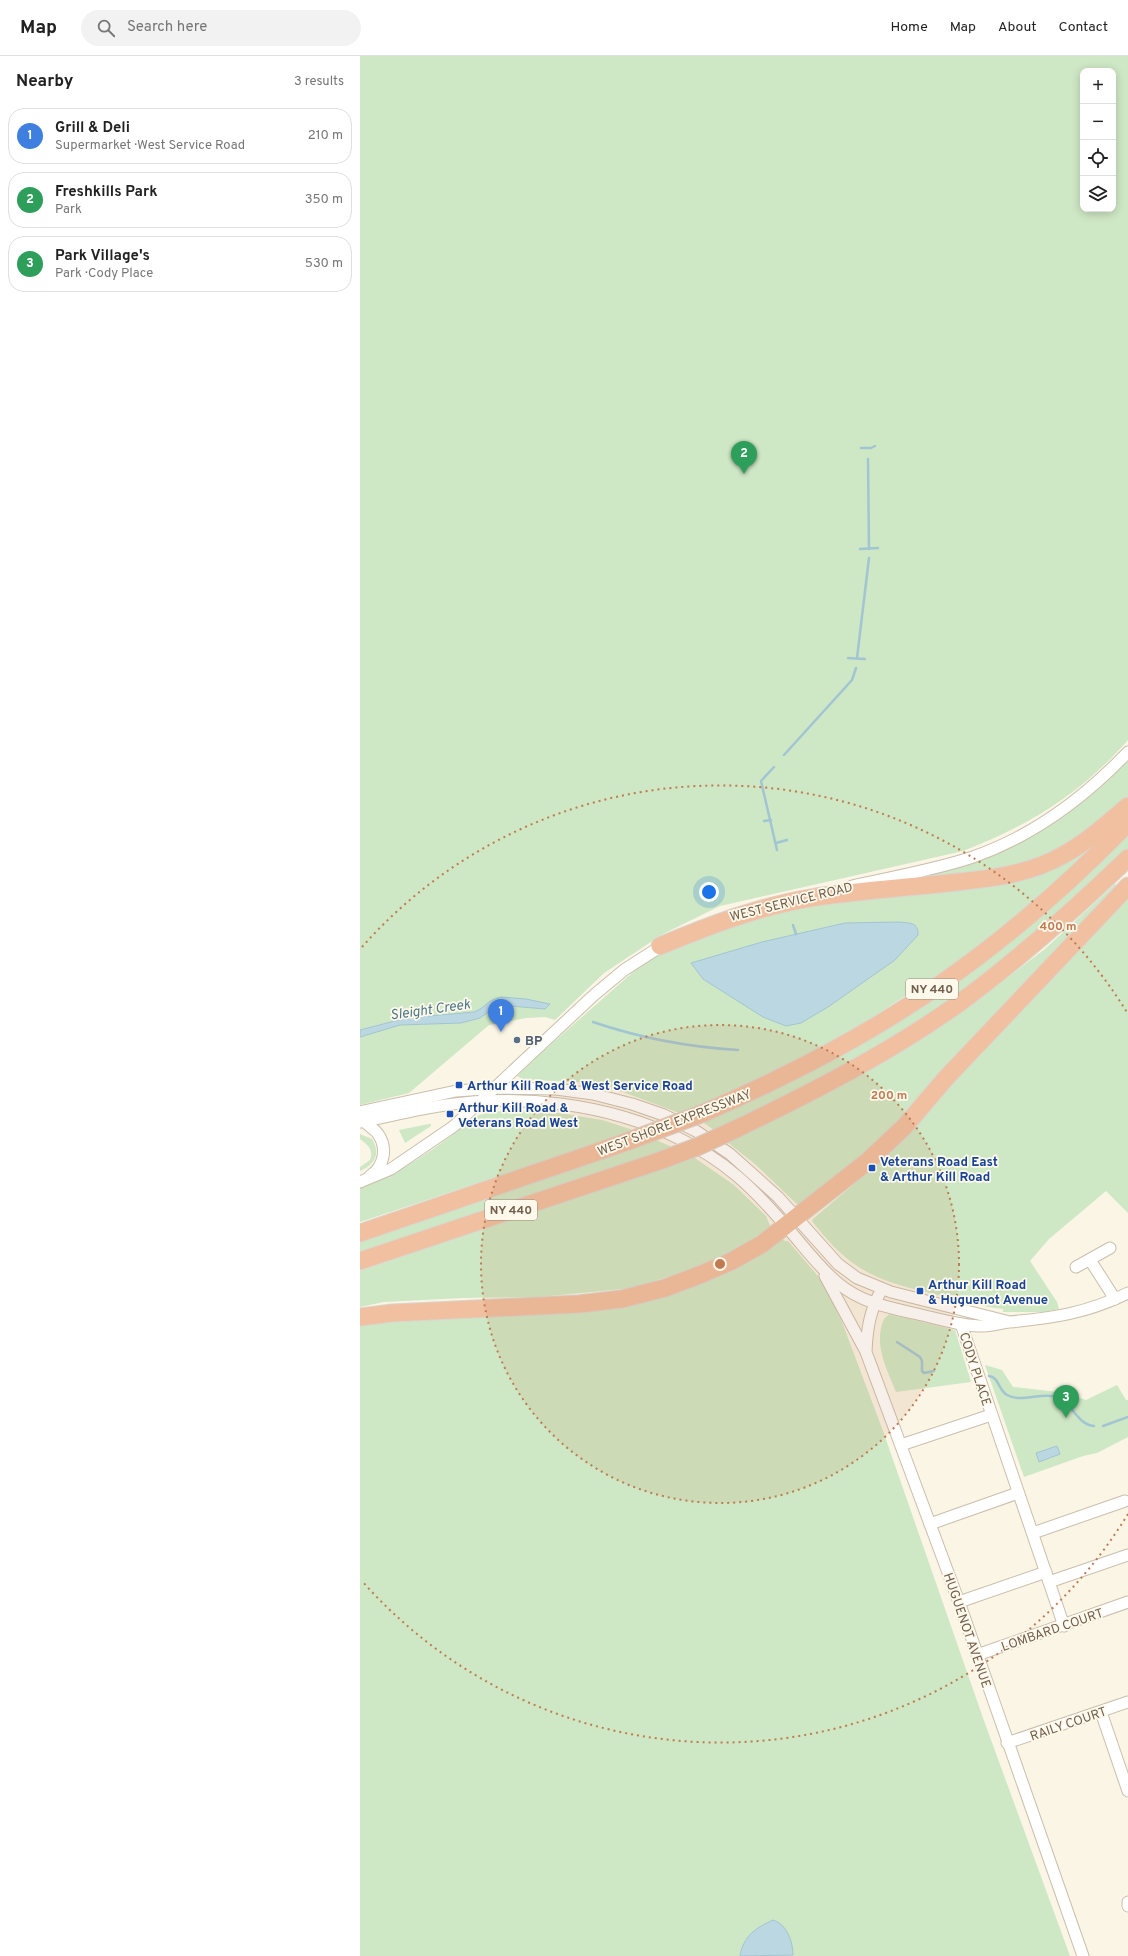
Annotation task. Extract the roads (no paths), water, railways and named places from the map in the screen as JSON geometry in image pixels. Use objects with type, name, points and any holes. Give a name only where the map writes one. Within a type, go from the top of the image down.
[{"type":"highway","points":[[660,946],[726,919],[764,908],[810,898],[968,881],[1005,875],[1034,868],[1062,856],[1092,836],[1128,806]]},
{"type":"highway","name":"WEST SHORE EXPRESSWAY","points":[[360,1233],[629,1141],[706,1112],[812,1062],[873,1027],[942,983],[1007,934],[1067,882],[1128,824]]},
{"type":"highway","name":"WEST SHORE EXPRESSWAY","points":[[360,1261],[662,1160],[699,1146],[826,1084],[891,1047],[957,1004],[1029,948],[1085,900],[1128,858]]},
{"type":"highway","points":[[360,1317],[392,1313],[580,1304],[622,1298],[665,1288],[720,1266],[762,1244],[868,1161],[905,1126],[946,1078],[1128,886]]},
{"type":"street","name":"WEST SERVICE ROAD","points":[[360,1182],[391,1169],[454,1126],[482,1102],[594,995],[624,970],[660,946],[716,920],[753,908],[922,870],[974,856],[1019,837],[1064,809],[1102,779],[1128,752]]},
{"type":"street","points":[[361,1118],[456,1091],[496,1088],[556,1089],[593,1094],[632,1104],[664,1115],[696,1131],[730,1154],[772,1192],[819,1264],[866,1352]]},
{"type":"street","points":[[361,1118],[439,1106],[482,1102],[572,1105],[602,1110],[641,1121],[680,1138],[730,1168],[838,1264],[857,1278],[882,1289],[1008,1322]]},
{"type":"street","points":[[360,1182],[375,1173],[383,1160],[384,1147],[378,1134],[361,1118]]},
{"type":"street","points":[[1076,1266],[1090,1260],[1110,1248]]},
{"type":"street","points":[[1090,1260],[1115,1299]]},
{"type":"street","points":[[819,1264],[839,1284],[874,1304],[961,1324],[986,1326],[1062,1316],[1094,1307],[1128,1293]]},
{"type":"street","name":"HUGUENOT AVENUE","points":[[882,1289],[874,1304],[866,1333],[866,1352],[959,1602],[1083,1956]]},
{"type":"street","name":"CODY PLACE","points":[[961,1324],[1064,1626]]},
{"type":"street","name":"CODY PLACE","points":[[901,1445],[992,1415]]},
{"type":"street","points":[[930,1524],[1018,1493]]},
{"type":"street","points":[[1033,1533],[1126,1502]]},
{"type":"street","points":[[959,1602],[1128,1554]]},
{"type":"street","name":"LOMBARD COURT","points":[[977,1655],[1064,1626],[1128,1602]]},
{"type":"street","name":"RAILY COURT","points":[[1008,1743],[1128,1702]]},
{"type":"street","points":[[1101,1712],[1128,1791]]},
{"type":"water","points":[[898,922],[915,925],[918,935],[895,960],[828,1007],[801,1023],[786,1026],[763,1017],[703,979],[691,963],[762,942],[845,923]]},
{"type":"water","points":[[501,997],[526,999],[550,1004],[545,1009],[498,1005],[480,1018],[461,1023],[400,1025],[360,1037],[360,1030],[406,1018],[474,1012],[492,1000]]},
{"type":"water","points":[[1057,1446],[1060,1454],[1039,1462],[1036,1453]]},
{"type":"water","points":[[773,1920],[782,1925],[788,1934],[792,1945],[793,1955],[740,1956],[747,1938],[755,1930]]},
{"type":"waterway","points":[[861,448],[871,448],[875,446]]},
{"type":"waterway","points":[[868,459],[869,549]]},
{"type":"waterway","points":[[860,549],[878,548]]},
{"type":"waterway","points":[[857,658],[869,558]]},
{"type":"waterway","points":[[848,658],[865,659]]},
{"type":"waterway","points":[[784,755],[852,680],[856,668]]},
{"type":"waterway","points":[[774,767],[761,781],[777,850]]},
{"type":"waterway","points":[[764,821],[771,820]]},
{"type":"waterway","points":[[776,843],[787,840]]},
{"type":"waterway","points":[[793,925],[796,934]]},
{"type":"waterway","name":"Sleight Creek","points":[[593,1022],[628,1033],[664,1041],[701,1047],[738,1050]]},
{"type":"waterway","points":[[897,1342],[920,1357],[922,1361],[922,1371],[924,1373],[934,1371]]},
{"type":"waterway","points":[[989,1376],[997,1381],[1004,1393],[1013,1397],[1056,1397],[1067,1404],[1079,1418],[1094,1426]]},
{"type":"waterway","points":[[1103,1426],[1128,1417]]},
{"type":"place","name":"Freshkills Park","points":[[744,474]]},
{"type":"place","name":"Grill & Deli","points":[[501,1032]]},
{"type":"place","name":"BP","points":[[517,1040]]},
{"type":"place","name":"Arthur Kill Road & West Service Road","points":[[459,1085]]},
{"type":"place","name":"Arthur Kill Road & Veterans Road West","points":[[450,1114]]},
{"type":"place","name":"Veterans Road East & Arthur Kill Road","points":[[872,1168]]},
{"type":"place","name":"Arthur Kill Road & Huguenot Avenue","points":[[920,1291]]},
{"type":"place","name":"Park Village's","points":[[1066,1418]]}]
